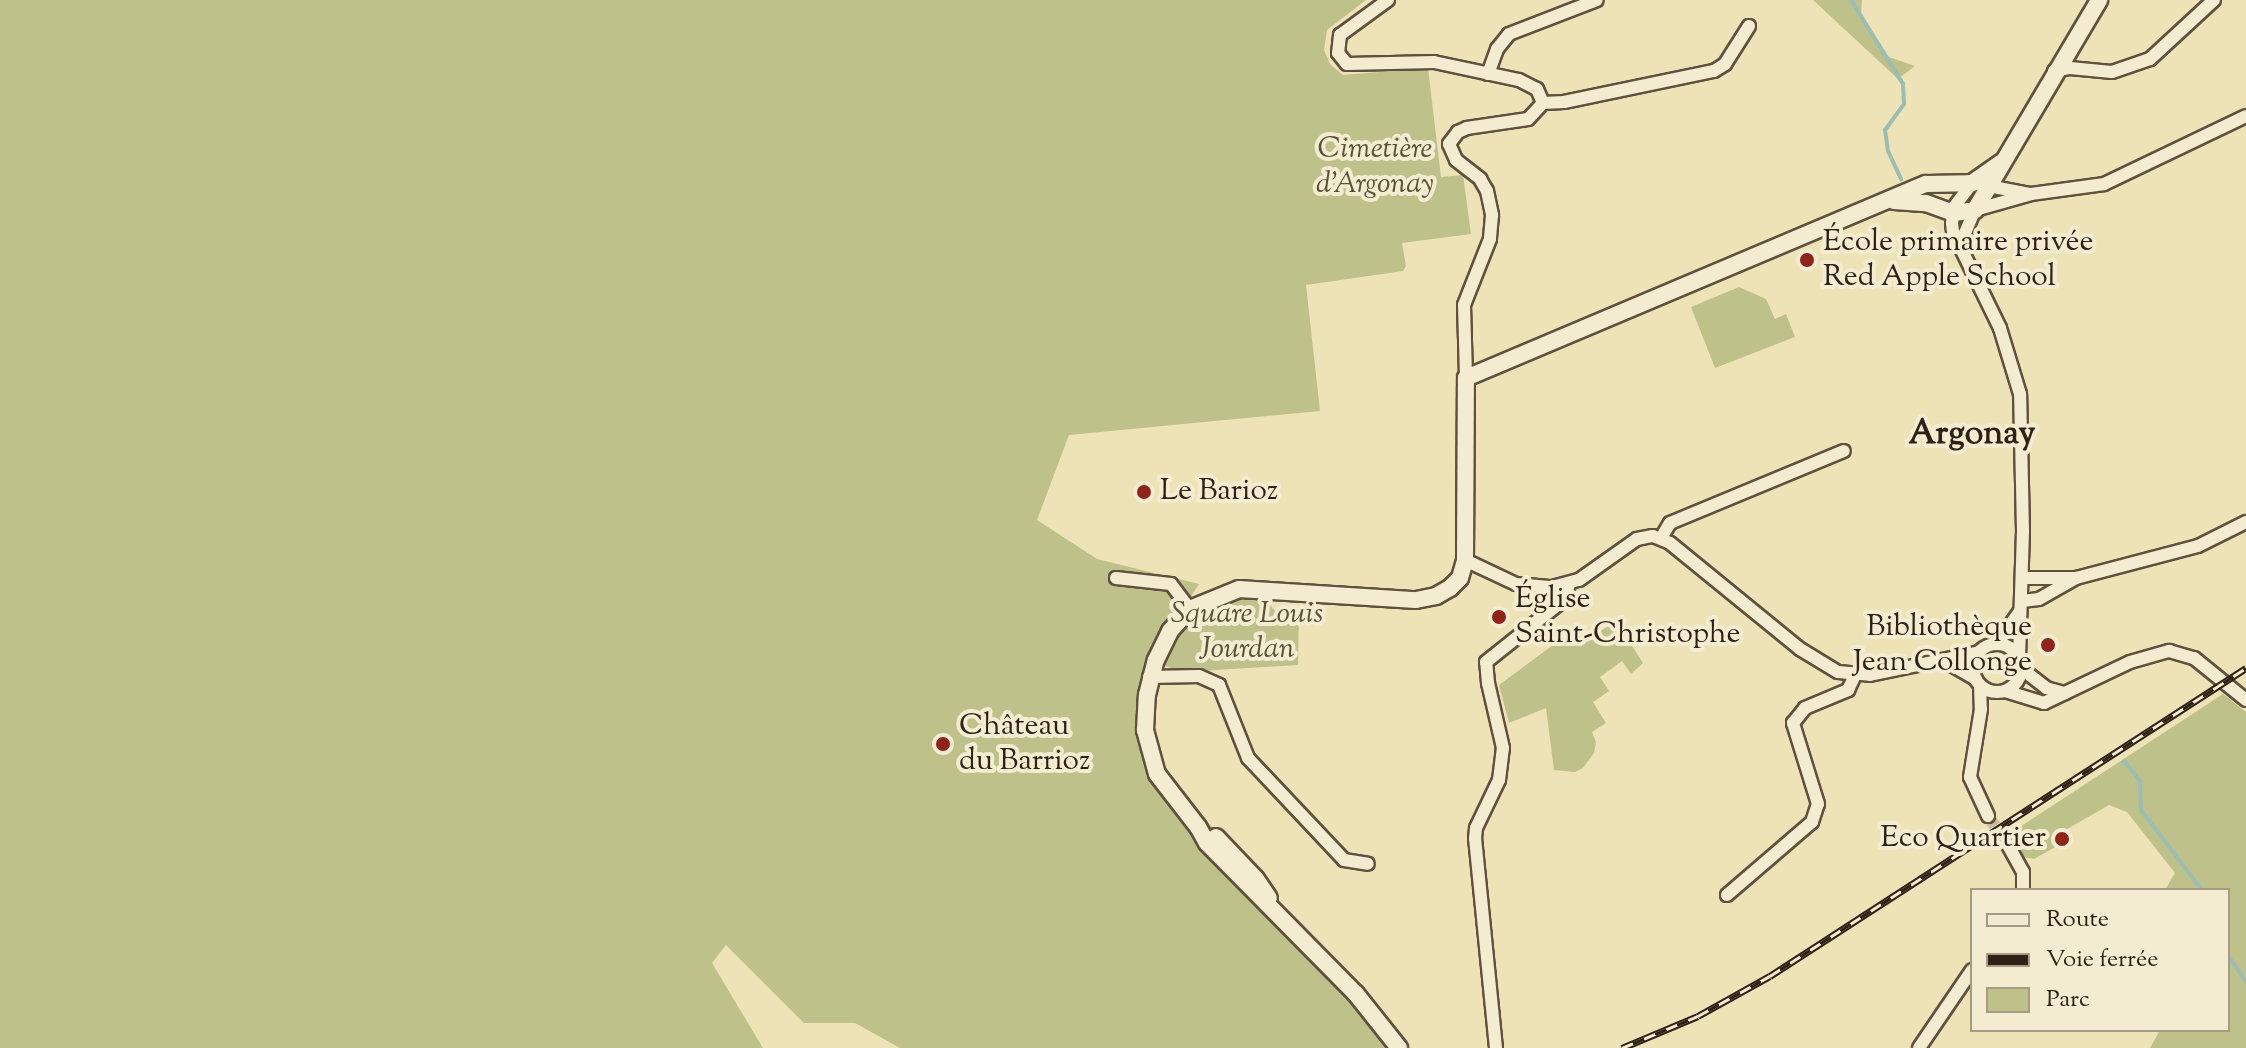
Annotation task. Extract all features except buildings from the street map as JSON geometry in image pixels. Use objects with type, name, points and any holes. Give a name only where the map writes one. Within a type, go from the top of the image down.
[{"type":"street","points":[[1388,0],[1340,35],[1338,53],[1347,64],[1359,67],[1421,61],[1488,74],[1528,84],[1537,89],[1543,103]]},
{"type":"street","points":[[1488,74],[1497,49],[1509,34],[1597,0]]},
{"type":"street","points":[[1964,256],[1965,233],[1975,210],[2054,71],[2099,0]]},
{"type":"street","points":[[2054,71],[2070,68],[2112,72],[2150,59],[2214,0]]},
{"type":"street","points":[[1543,103],[1564,102],[1714,71],[1725,64],[1749,26]]},
{"type":"street","points":[[1399,1048],[1356,994],[1207,843],[1198,827],[1165,789],[1150,758],[1145,730],[1149,677],[1170,631],[1190,609],[1223,593],[1254,587],[1416,600],[1436,596],[1460,578],[1465,560],[1464,305],[1490,239],[1492,215],[1480,179],[1456,160],[1449,144],[1458,132],[1467,128],[1528,119],[1537,113],[1543,103]]},
{"type":"street","points":[[1886,202],[1926,203],[1954,213],[2031,194],[2104,184],[2246,116]]},
{"type":"street","points":[[1979,721],[2003,692],[2017,683],[2021,664],[2020,394],[2000,328],[1953,232],[1954,213],[1962,193],[2001,163]]},
{"type":"street","points":[[1466,378],[1926,184],[1972,183],[2031,194]]},
{"type":"street","points":[[1661,538],[1670,523],[1844,451]]},
{"type":"street","points":[[2022,578],[2076,578],[2198,546],[2246,522]]},
{"type":"street","points":[[1465,560],[1516,584],[1552,587],[1569,584],[1637,539],[1661,538],[1694,560],[1821,664],[1855,675],[1885,673],[1940,658],[1980,652],[1997,644],[2022,604],[2039,599],[2076,578]]},
{"type":"street","points":[[1116,578],[1171,584],[1190,609]]},
{"type":"street","points":[[1496,1048],[1475,839],[1476,828],[1499,780],[1503,748],[1486,662],[1565,599],[1569,584]]},
{"type":"street","points":[[1997,644],[2007,646],[2046,688],[2065,693]]},
{"type":"street","points":[[1940,658],[1978,682],[2044,703],[2130,662],[2169,651],[2194,658],[2246,700]]},
{"type":"street","points":[[1980,652],[1973,667],[1978,682],[1979,721],[1970,777],[1988,816]]},
{"type":"street","points":[[1727,895],[1812,822],[1818,804],[1793,723],[1805,708],[1848,690],[1855,675]]},
{"type":"street","points":[[1149,677],[1199,676],[1219,685],[1248,758],[1344,860],[1368,864]]},
{"type":"street","points":[[2008,845],[2023,872],[2023,888]]},
{"type":"street","points":[[1919,1048],[1970,973]]},
{"type":"green space","name":"Cimetière d'Argonay","points":[[0,0],[1366,0],[1327,30],[1324,50],[1330,64],[1343,75],[1428,68],[1441,177],[1463,175],[1471,234],[1402,243],[1406,266],[1403,271],[1306,285],[1320,411],[1069,435],[1037,520],[1097,559],[1199,584],[1154,654],[1147,745],[1387,1048],[900,1048],[855,1023],[804,1023],[726,945],[712,963],[763,1048],[0,1048]]},
{"type":"green space","points":[[1813,0],[1862,0],[1861,14],[1886,56],[1915,66],[1898,79]]},
{"type":"green space","points":[[1739,287],[1766,299],[1775,319],[1786,314],[1795,337],[1715,368],[1691,307]]},
{"type":"green space","name":"Square Louis Jourdan","points":[[1264,598],[1276,612],[1299,613],[1298,665],[1184,672],[1165,666],[1181,632],[1191,621],[1227,601]]},
{"type":"green space","points":[[1617,622],[1643,663],[1631,674],[1622,661],[1600,677],[1609,691],[1593,702],[1606,723],[1592,732],[1596,742],[1594,753],[1583,768],[1575,772],[1554,770],[1546,708],[1509,723],[1499,685],[1577,627],[1584,639]]},
{"type":"green space","points":[[2223,694],[2246,712],[2246,1048],[2150,1048],[2159,1032],[2230,1032],[2230,888],[2166,888],[2175,873],[2127,812],[2109,805],[2062,832],[2066,841],[2034,859],[2023,857],[2009,834]]},
{"type":"waterway","points":[[1851,0],[1903,84],[1904,104],[1885,130],[1888,151],[1901,179]]},
{"type":"waterway","points":[[2124,761],[2140,781],[2141,810],[2200,888]]},
{"type":"waterway","points":[[2230,959],[2246,982]]},
{"type":"tunnel","points":[[1988,816],[2008,845]]},
{"type":"railway","points":[[1622,1048],[1698,1016],[1770,976],[2246,668]]},
{"type":"place","name":"École primaire privée Red Apple School","points":[[1807,260]]},
{"type":"place","name":"Le Barioz","points":[[1144,492]]},
{"type":"place","name":"Église Saint-Christophe","points":[[1499,617]]},
{"type":"place","name":"Bibliothèque Jean Collonge","points":[[2048,645]]},
{"type":"place","name":"Château du Barrioz","points":[[943,744]]},
{"type":"place","name":"Eco Quartier","points":[[2062,839]]},
{"type":"district","name":"Argonay","points":[[1972,435]]}]
